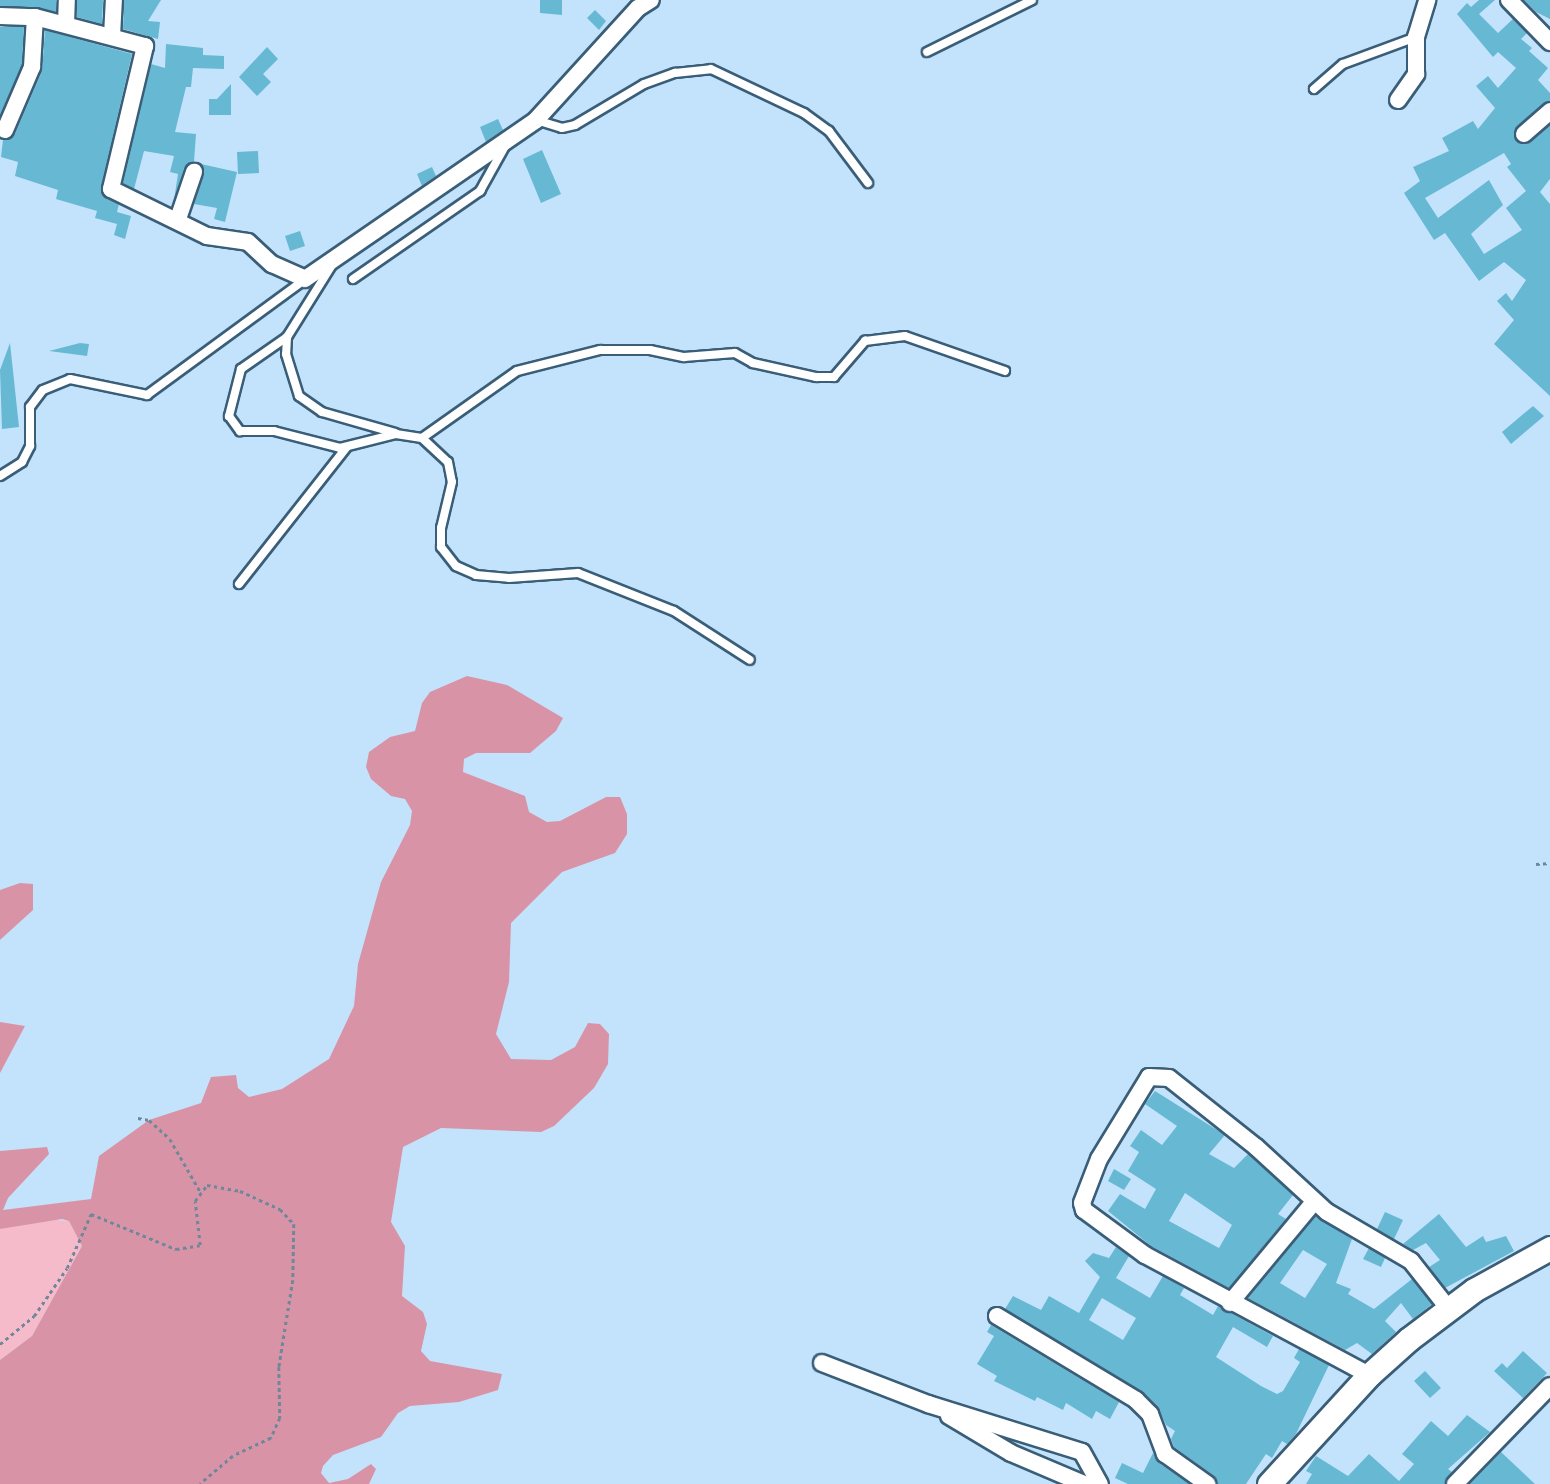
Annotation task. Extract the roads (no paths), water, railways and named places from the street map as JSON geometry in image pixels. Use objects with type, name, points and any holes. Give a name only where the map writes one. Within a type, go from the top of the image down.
[{"type":"main road","points":[[1269,1484],[1369,1376],[1448,1308],[1550,1248]]},
{"type":"street","points":[[66,24],[67,0]]},
{"type":"street","points":[[112,36],[114,0]]},
{"type":"street","points":[[0,16],[35,17],[142,43],[146,51],[125,117],[111,187],[207,236],[248,242],[272,264],[305,279],[334,263],[536,120],[638,8],[651,0]]},
{"type":"street","points":[[1398,100],[1416,74],[1416,37],[1427,0]]},
{"type":"street","points":[[1508,0],[1550,42]]},
{"type":"street","points":[[5,130],[33,67],[35,17]]},
{"type":"street","points":[[1524,134],[1550,111]]},
{"type":"street","points":[[178,219],[194,172]]},
{"type":"street","points":[[1369,1376],[1145,1255],[1084,1210],[1082,1203],[1099,1159],[1149,1077],[1169,1078],[1314,1202],[1411,1261],[1448,1308]]},
{"type":"street","points":[[1230,1303],[1314,1202]]},
{"type":"street","points":[[996,1317],[1136,1400],[1150,1414],[1165,1454],[1207,1484]]},
{"type":"street","points":[[822,1363],[928,1404],[1082,1452],[1100,1484]]},
{"type":"street","points":[[1455,1484],[1550,1386]]},
{"type":"street","points":[[928,1404],[1011,1453],[1084,1484]]},
{"type":"lane","points":[[926,52],[1032,0]]},
{"type":"lane","points":[[1314,89],[1343,64],[1416,37]]},
{"type":"lane","points":[[536,120],[562,128],[575,125],[644,84],[675,73],[711,69],[771,96],[830,131],[844,157],[868,183]]},
{"type":"lane","points":[[353,279],[480,191],[507,140]]},
{"type":"lane","points":[[334,263],[287,337],[242,369],[232,392],[229,416],[240,431],[274,431],[347,447],[396,434]]},
{"type":"lane","points":[[0,476],[22,462],[30,446],[30,407],[43,390],[70,379],[147,395],[305,279]]},
{"type":"lane","points":[[422,438],[517,371],[600,350],[650,350],[684,357],[736,353],[753,363],[816,377],[834,377],[865,341],[905,336],[1006,371]]},
{"type":"lane","points":[[287,337],[286,354],[299,396],[322,412],[396,434],[422,438],[448,462],[452,482],[440,528],[441,547],[456,566],[476,575],[509,578],[578,573],[674,611],[750,660]]},
{"type":"lane","points":[[239,584],[347,447]]}]
